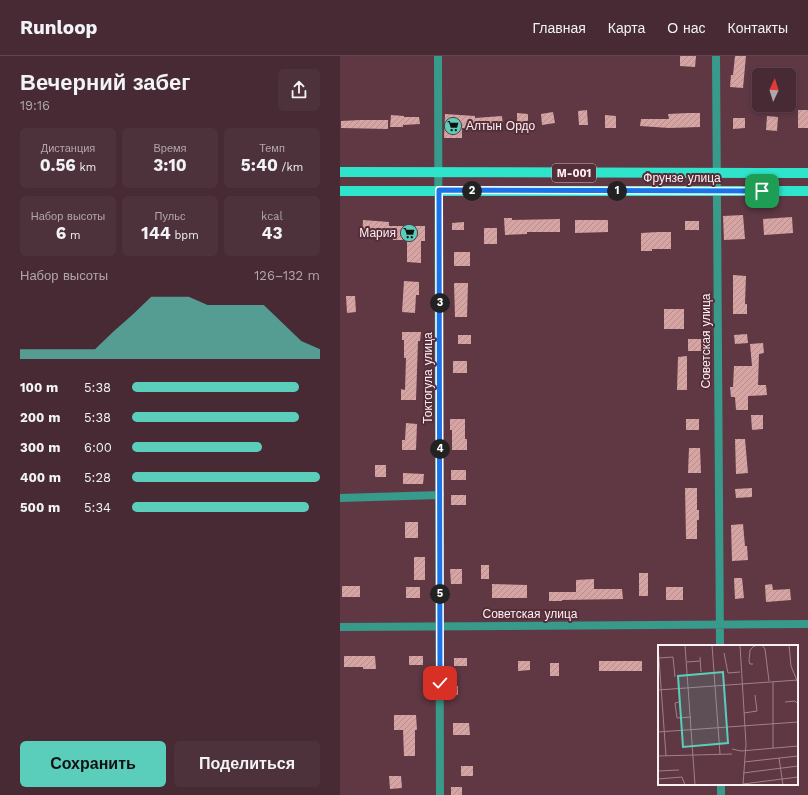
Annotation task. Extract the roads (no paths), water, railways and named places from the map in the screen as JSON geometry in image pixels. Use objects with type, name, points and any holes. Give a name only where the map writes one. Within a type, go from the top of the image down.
[{"type":"main road","name":"Фрунзе улица","points":[[340,172],[808,173]]},
{"type":"main road","name":"Фрунзе улица","points":[[340,191],[808,191]]},
{"type":"street","name":"Токтогула улица","points":[[438,56],[440,795]]},
{"type":"street","name":"Советская улица","points":[[716,56],[720,645]]},
{"type":"street","points":[[340,498],[440,495]]},
{"type":"street","name":"Советская улица","points":[[340,627],[808,624]]},
{"type":"place","name":"Алтын Ордо","points":[[453,126]]},
{"type":"place","name":"Мария","points":[[409,233]]}]
